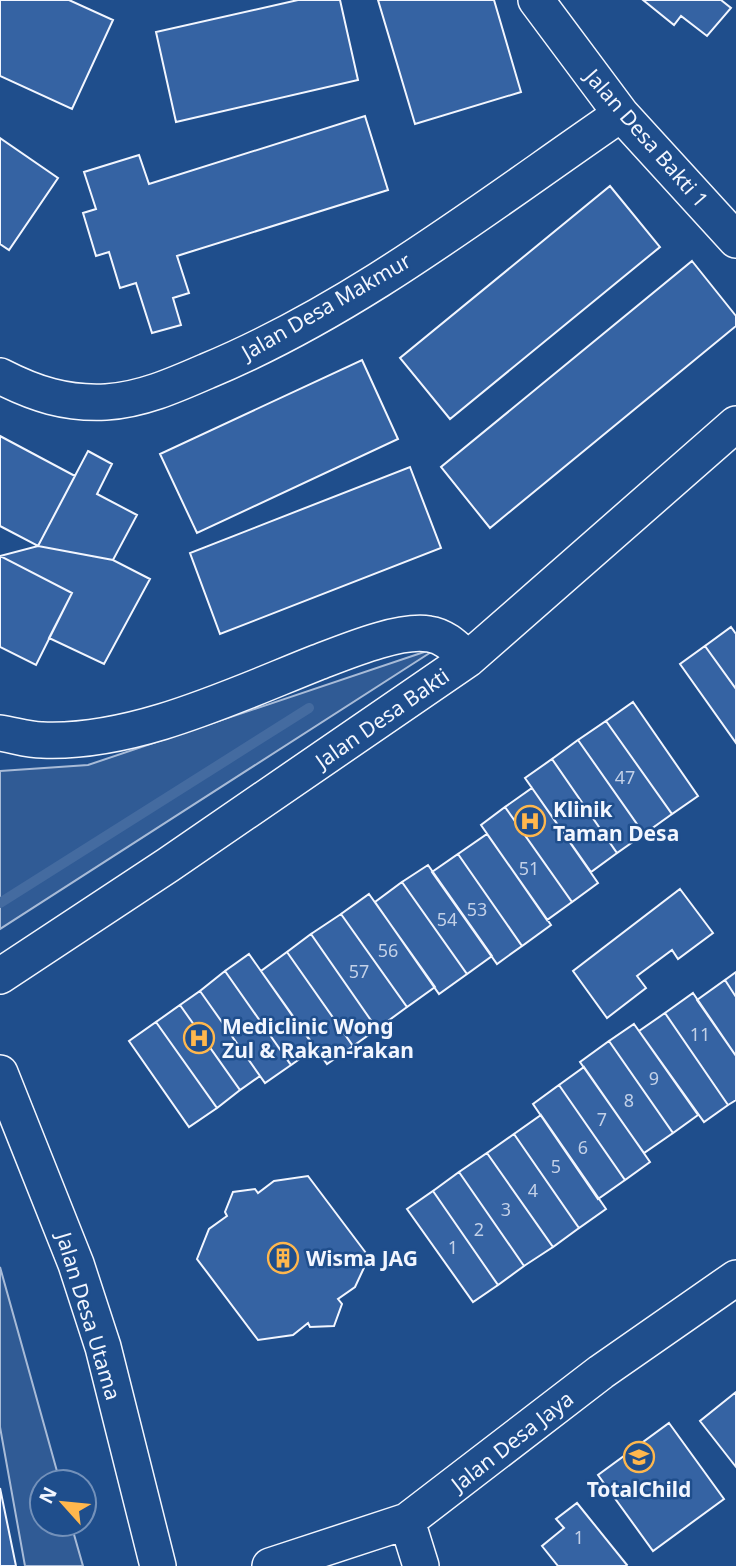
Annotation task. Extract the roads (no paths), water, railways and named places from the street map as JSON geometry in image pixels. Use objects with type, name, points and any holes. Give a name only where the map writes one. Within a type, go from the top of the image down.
[{"type":"street","name":"Jalan Desa Bakti 1","points":[[536,0],[621,114],[736,240]]},
{"type":"street","name":"Jalan Desa Makmur","points":[[0,376],[27,390],[62,401],[109,402],[162,390],[247,355],[376,281],[621,114]]},
{"type":"street","name":"Jalan Desa Bakti","points":[[0,976],[178,859],[468,659],[736,424]]},
{"type":"street","points":[[0,733],[41,741],[115,734],[216,702],[336,656],[408,634],[427,633],[443,638],[468,659]]},
{"type":"street","name":"Jalan Desa Utama","points":[[0,1073],[76,1264],[103,1347],[158,1566]]},
{"type":"street","name":"Jalan Desa Jaya","points":[[270,1566],[407,1521],[601,1372],[736,1278]]},
{"type":"street","points":[[407,1521],[421,1566]]},
{"type":"waterway","points":[[0,903],[309,708]]},
{"type":"place","name":"Klinik Taman Desa","points":[[530,821]]},
{"type":"place","name":"Mediclinic Wong Zul & Rakan-rakan","points":[[199,1038]]},
{"type":"place","name":"Wisma JAG","points":[[283,1258]]},
{"type":"place","name":"TotalChild","points":[[639,1457]]}]
